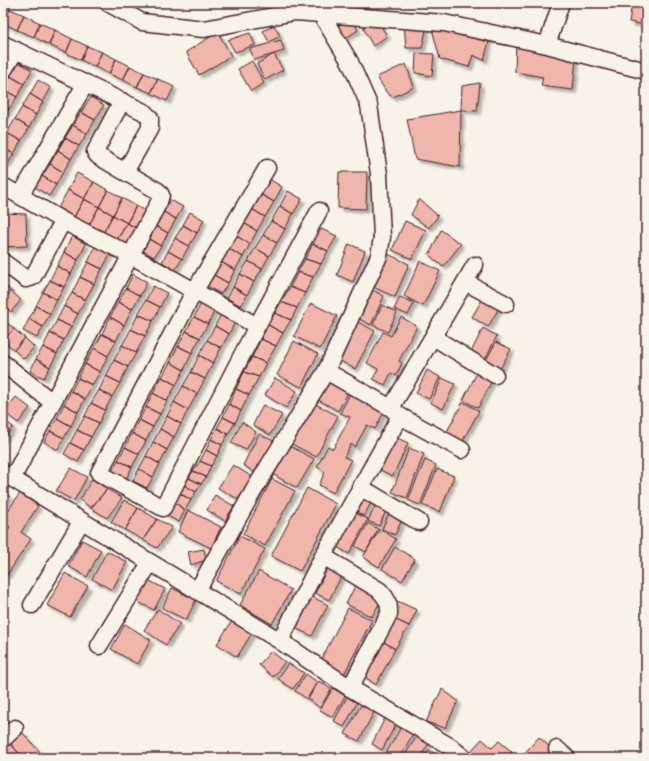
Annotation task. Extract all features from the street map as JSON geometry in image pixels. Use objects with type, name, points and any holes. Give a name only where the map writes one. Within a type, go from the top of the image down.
[{"type":"street","points":[[108,3],[142,22],[204,29],[295,12],[444,23],[548,45],[646,71]]},
{"type":"street","points":[[548,45],[561,3]]},
{"type":"street","points":[[197,591],[254,490],[326,371],[379,256],[382,237],[379,174],[369,105],[350,62],[320,14]]},
{"type":"street","points":[[3,71],[9,47],[122,100],[144,112],[150,118],[151,123],[143,142],[125,172]]},
{"type":"street","points":[[20,196],[86,83]]},
{"type":"street","points":[[122,100],[95,152],[98,156],[158,191],[161,195],[160,202],[130,255],[52,402],[8,476],[81,522],[280,641],[350,688],[451,747],[464,758]]},
{"type":"street","points":[[267,168],[194,292],[99,473],[163,508],[257,326],[319,211]]},
{"type":"street","points":[[3,186],[63,221],[130,255],[257,326]]},
{"type":"street","points":[[3,262],[26,279],[34,277],[63,221]]},
{"type":"street","points":[[280,641],[360,487],[395,412],[433,337],[475,265]]},
{"type":"street","points":[[465,282],[506,304]]},
{"type":"street","points":[[433,337],[494,375]]},
{"type":"street","points":[[3,363],[52,402]]},
{"type":"street","points":[[326,371],[462,450]]},
{"type":"street","points":[[360,487],[419,522]]},
{"type":"street","points":[[32,605],[81,522]]},
{"type":"street","points":[[323,556],[379,590],[385,596],[388,605],[389,614],[350,688]]},
{"type":"street","points":[[99,646],[150,563]]},
{"type":"street","points":[[3,739],[15,728]]},
{"type":"building","points":[[632,3],[646,7],[646,25],[629,22]]},
{"type":"building","points":[[3,5],[10,9],[3,23]]},
{"type":"building","points":[[10,9],[24,15],[17,30],[3,23]]},
{"type":"building","points":[[24,15],[40,23],[34,37],[17,30]]},
{"type":"building","points":[[351,18],[358,30],[346,38],[338,26]]},
{"type":"building","points":[[377,20],[387,36],[373,46],[363,28]]},
{"type":"building","points":[[40,23],[55,30],[49,45],[34,37]]},
{"type":"building","points":[[404,23],[427,26],[422,48],[406,48]]},
{"type":"building","points":[[274,25],[280,36],[269,42],[263,31]]},
{"type":"building","points":[[432,29],[490,38],[484,60],[473,55],[469,67],[440,59]]},
{"type":"building","points":[[55,30],[72,39],[66,53],[49,45]]},
{"type":"building","points":[[218,32],[231,56],[199,75],[186,52]]},
{"type":"building","points":[[250,33],[255,45],[235,52],[228,40]]},
{"type":"building","points":[[72,39],[87,46],[81,60],[66,53]]},
{"type":"building","points":[[281,40],[284,51],[254,60],[250,49]]},
{"type":"building","points":[[516,42],[576,58],[573,90],[541,86],[543,77],[515,72]]},
{"type":"building","points":[[87,46],[102,52],[95,67],[81,60]]},
{"type":"building","points":[[102,52],[116,59],[109,74],[95,67]]},
{"type":"building","points":[[416,53],[434,54],[432,76],[415,73]]},
{"type":"building","points":[[274,54],[283,70],[265,80],[257,64]]},
{"type":"building","points":[[116,59],[130,66],[123,80],[109,74]]},
{"type":"building","points":[[252,61],[264,83],[251,91],[238,69]]},
{"type":"building","points":[[18,62],[32,70],[24,84],[10,76]]},
{"type":"building","points":[[406,64],[414,87],[393,97],[387,93],[377,77]]},
{"type":"building","points":[[130,66],[144,73],[137,87],[123,80]]},
{"type":"building","points":[[144,73],[158,79],[151,93],[137,87]]},
{"type":"building","points":[[10,76],[24,84],[17,97],[3,89]]},
{"type":"building","points":[[158,79],[174,87],[167,101],[151,93]]},
{"type":"building","points":[[38,80],[51,88],[43,102],[30,94]]},
{"type":"building","points":[[480,83],[477,111],[461,110],[462,86]]},
{"type":"building","points":[[3,89],[17,97],[9,109],[3,106]]},
{"type":"building","points":[[30,94],[43,102],[36,115],[22,107]]},
{"type":"building","points":[[91,97],[104,105],[95,120],[81,112]]},
{"type":"building","points":[[3,106],[9,109],[3,121]]},
{"type":"building","points":[[22,107],[36,115],[29,128],[15,119]]},
{"type":"building","points":[[461,110],[460,167],[415,159],[407,119]]},
{"type":"building","points":[[81,112],[95,120],[87,134],[73,125]]},
{"type":"building","points":[[15,119],[29,128],[21,141],[7,133]]},
{"type":"building","points":[[73,125],[87,134],[79,146],[65,138]]},
{"type":"building","points":[[7,133],[21,141],[14,154],[3,148],[3,140]]},
{"type":"building","points":[[65,138],[79,146],[71,159],[58,150]]},
{"type":"building","points":[[3,148],[14,154],[7,165],[3,163]]},
{"type":"building","points":[[58,150],[71,159],[63,172],[50,164]]},
{"type":"building","points":[[50,164],[63,172],[56,185],[42,176]]},
{"type":"building","points":[[339,172],[367,172],[366,209],[338,208]]},
{"type":"building","points":[[77,173],[94,182],[84,199],[68,190]]},
{"type":"building","points":[[42,176],[56,185],[49,196],[35,187]]},
{"type":"building","points":[[269,179],[282,187],[274,202],[260,194]]},
{"type":"building","points":[[94,182],[108,190],[99,207],[84,199]]},
{"type":"building","points":[[68,190],[84,199],[74,217],[58,208]]},
{"type":"building","points":[[108,190],[122,198],[113,215],[99,207]]},
{"type":"building","points":[[288,191],[302,199],[293,214],[280,206]]},
{"type":"building","points":[[260,194],[274,202],[265,217],[252,209]]},
{"type":"building","points":[[122,198],[136,206],[127,223],[113,215]]},
{"type":"building","points":[[84,199],[99,207],[89,225],[74,217]]},
{"type":"building","points":[[169,199],[183,207],[176,219],[162,211]]},
{"type":"building","points":[[419,199],[438,216],[429,228],[411,215]]},
{"type":"building","points":[[136,206],[149,213],[140,230],[127,223]]},
{"type":"building","points":[[280,206],[293,214],[285,229],[271,221]]},
{"type":"building","points":[[99,207],[113,215],[103,233],[89,225]]},
{"type":"building","points":[[252,209],[265,217],[257,231],[244,223]]},
{"type":"building","points":[[162,211],[176,219],[168,233],[154,225]]},
{"type":"building","points":[[190,212],[204,220],[197,233],[183,225]]},
{"type":"building","points":[[3,213],[26,214],[27,246],[3,247]]},
{"type":"building","points":[[113,215],[127,223],[117,240],[103,233]]},
{"type":"building","points":[[271,221],[285,229],[277,243],[263,235]]},
{"type":"building","points":[[405,221],[426,230],[412,259],[392,250]]},
{"type":"building","points":[[127,223],[140,230],[130,248],[117,240]]},
{"type":"building","points":[[244,223],[257,231],[250,244],[236,236]]},
{"type":"building","points":[[154,225],[168,233],[161,246],[147,238]]},
{"type":"building","points":[[183,225],[197,233],[189,246],[175,238]]},
{"type":"building","points":[[321,229],[337,236],[328,251],[313,244]]},
{"type":"building","points":[[441,230],[461,244],[443,267],[429,255]]},
{"type":"building","points":[[263,235],[277,243],[269,256],[255,248]]},
{"type":"building","points":[[72,236],[86,244],[78,260],[64,252]]},
{"type":"building","points":[[236,236],[250,244],[243,257],[229,249]]},
{"type":"building","points":[[147,238],[161,246],[154,257],[140,249]]},
{"type":"building","points":[[175,238],[189,246],[182,259],[168,251]]},
{"type":"building","points":[[313,244],[328,251],[321,264],[305,259]]},
{"type":"building","points":[[349,244],[365,251],[353,282],[337,275]]},
{"type":"building","points":[[96,245],[111,253],[102,269],[88,262]]},
{"type":"building","points":[[255,248],[269,256],[262,269],[248,261]]},
{"type":"building","points":[[229,249],[243,257],[235,270],[221,262]]},
{"type":"building","points":[[168,251],[182,259],[175,270],[162,262]]},
{"type":"building","points":[[64,252],[78,260],[71,274],[57,266]]},
{"type":"building","points":[[388,254],[409,264],[395,297],[373,287]]},
{"type":"building","points":[[305,259],[321,264],[313,277],[298,272]]},
{"type":"building","points":[[248,261],[262,269],[254,282],[240,274]]},
{"type":"building","points":[[420,261],[440,271],[423,306],[404,296]]},
{"type":"building","points":[[88,262],[102,269],[94,284],[80,277]]},
{"type":"building","points":[[221,262],[235,270],[228,283],[214,275]]},
{"type":"building","points":[[57,266],[71,274],[64,287],[50,280]]},
{"type":"building","points":[[298,272],[313,277],[305,293],[290,287]]},
{"type":"building","points":[[133,274],[147,282],[140,296],[126,288]]},
{"type":"building","points":[[240,274],[254,282],[247,295],[233,287]]},
{"type":"building","points":[[214,275],[228,283],[221,294],[207,286]]},
{"type":"building","points":[[80,277],[94,284],[85,300],[72,293]]},
{"type":"building","points":[[50,280],[64,287],[57,300],[43,292]]},
{"type":"building","points":[[3,284],[11,291],[3,301]]},
{"type":"building","points":[[153,286],[167,293],[160,307],[146,300]]},
{"type":"building","points":[[233,287],[247,295],[241,306],[227,298]]},
{"type":"building","points":[[290,287],[305,293],[297,308],[281,302]]},
{"type":"building","points":[[126,288],[140,296],[132,309],[118,302]]},
{"type":"building","points":[[371,289],[384,296],[371,325],[357,318]]},
{"type":"building","points":[[11,291],[21,300],[11,312],[3,305],[3,301]]},
{"type":"building","points":[[43,292],[57,300],[50,314],[36,306]]},
{"type":"building","points":[[72,293],[85,300],[78,314],[64,306]]},
{"type":"building","points":[[400,297],[414,303],[408,315],[394,309]]},
{"type":"building","points":[[483,298],[499,308],[488,327],[472,317]]},
{"type":"building","points":[[146,300],[160,307],[153,321],[138,314]]},
{"type":"building","points":[[118,302],[132,309],[124,325],[110,317]]},
{"type":"building","points":[[281,302],[297,308],[291,320],[275,313]]},
{"type":"building","points":[[201,303],[215,310],[208,324],[194,317]]},
{"type":"building","points":[[311,303],[337,316],[320,349],[294,336]]},
{"type":"building","points":[[382,305],[397,312],[388,332],[373,325]]},
{"type":"building","points":[[36,306],[50,314],[43,327],[29,319]]},
{"type":"building","points":[[64,306],[78,314],[71,327],[57,320]]},
{"type":"building","points":[[222,312],[236,320],[229,334],[215,326]]},
{"type":"building","points":[[275,313],[291,320],[283,333],[268,325]]},
{"type":"building","points":[[138,314],[153,321],[145,336],[131,329]]},
{"type":"building","points":[[110,317],[124,325],[116,341],[102,334]]},
{"type":"building","points":[[194,317],[208,324],[200,338],[186,331]]},
{"type":"building","points":[[401,317],[417,326],[399,361],[402,363],[396,376],[391,373],[385,385],[373,379],[378,369],[367,363],[383,332],[391,336]]},
{"type":"building","points":[[3,319],[14,329],[3,340]]},
{"type":"building","points":[[29,319],[43,327],[37,338],[23,331]]},
{"type":"building","points":[[57,320],[71,327],[64,340],[50,333]]},
{"type":"building","points":[[356,321],[375,331],[355,369],[337,359]]},
{"type":"building","points":[[268,325],[283,333],[276,346],[261,339]]},
{"type":"building","points":[[215,326],[229,334],[221,348],[207,340]]},
{"type":"building","points":[[483,328],[497,336],[484,361],[470,354]]},
{"type":"building","points":[[14,329],[25,338],[14,350],[3,340]]},
{"type":"building","points":[[131,329],[145,336],[136,353],[122,345]]},
{"type":"building","points":[[186,331],[200,338],[192,353],[178,346]]},
{"type":"building","points":[[50,333],[64,340],[57,354],[43,347]]},
{"type":"building","points":[[102,334],[116,341],[108,356],[94,348]]},
{"type":"building","points":[[25,338],[34,347],[24,359],[14,350]]},
{"type":"building","points":[[261,339],[276,346],[266,363],[252,357]]},
{"type":"building","points":[[207,340],[221,348],[213,363],[199,355]]},
{"type":"building","points":[[294,341],[318,354],[301,387],[277,375]]},
{"type":"building","points":[[496,342],[511,349],[500,369],[485,362]]},
{"type":"building","points":[[122,345],[136,353],[128,367],[114,360]]},
{"type":"building","points":[[178,346],[192,353],[184,370],[170,362]]},
{"type":"building","points":[[43,347],[57,354],[50,367],[36,359]]},
{"type":"building","points":[[94,348],[108,356],[100,372],[85,364]]},
{"type":"building","points":[[199,355],[213,363],[205,379],[191,372]]},
{"type":"building","points":[[252,357],[266,363],[259,377],[244,372]]},
{"type":"building","points":[[36,359],[50,367],[44,378],[30,371]]},
{"type":"building","points":[[114,360],[128,367],[120,383],[106,376]]},
{"type":"building","points":[[170,362],[184,370],[176,385],[162,377]]},
{"type":"building","points":[[85,364],[100,372],[92,385],[78,378]]},
{"type":"building","points":[[427,370],[440,377],[429,399],[416,393]]},
{"type":"building","points":[[191,372],[205,379],[197,394],[183,386]]},
{"type":"building","points":[[244,372],[259,377],[249,395],[236,389]]},
{"type":"building","points":[[477,373],[492,381],[478,408],[463,400]]},
{"type":"building","points":[[106,376],[120,383],[112,397],[99,390]]},
{"type":"building","points":[[327,376],[350,389],[338,411],[315,398]]},
{"type":"building","points":[[162,377],[176,385],[167,401],[153,393]]},
{"type":"building","points":[[78,378],[92,385],[85,399],[71,391]]},
{"type":"building","points":[[275,378],[297,391],[286,408],[265,395]]},
{"type":"building","points":[[442,378],[455,384],[443,409],[431,403]]},
{"type":"building","points":[[183,386],[197,394],[188,410],[174,402]]},
{"type":"building","points":[[236,389],[249,395],[241,411],[229,404]]},
{"type":"building","points":[[99,390],[112,397],[105,410],[91,403]]},
{"type":"building","points":[[352,390],[386,408],[375,429],[367,425],[355,447],[351,444],[344,457],[351,460],[333,493],[319,485],[325,472],[317,467],[328,446],[333,449],[350,417],[340,413]]},
{"type":"building","points":[[71,391],[85,399],[78,412],[64,404]]},
{"type":"building","points":[[153,393],[167,401],[160,414],[146,407]]},
{"type":"building","points":[[16,397],[30,408],[18,423],[4,412]]},
{"type":"building","points":[[174,402],[188,410],[181,424],[167,416]]},
{"type":"building","points":[[312,402],[338,416],[316,457],[290,443]]},
{"type":"building","points":[[463,402],[479,411],[461,444],[445,435]]},
{"type":"building","points":[[91,403],[105,410],[99,423],[85,416]]},
{"type":"building","points":[[64,404],[78,412],[71,426],[57,418]]},
{"type":"building","points":[[229,404],[241,411],[235,423],[223,417]]},
{"type":"building","points":[[263,405],[282,415],[270,435],[253,425]]},
{"type":"building","points":[[146,407],[160,414],[153,427],[139,420]]},
{"type":"building","points":[[85,416],[99,423],[91,437],[77,430]]},
{"type":"building","points":[[167,416],[181,424],[174,437],[160,429]]},
{"type":"building","points":[[223,417],[235,423],[228,434],[217,428]]},
{"type":"building","points":[[57,418],[71,426],[64,438],[50,431]]},
{"type":"building","points":[[3,419],[13,427],[3,440]]},
{"type":"building","points":[[139,420],[153,427],[146,441],[132,433]]},
{"type":"building","points":[[242,422],[256,432],[246,450],[231,443]]},
{"type":"building","points":[[217,428],[228,434],[222,445],[211,439]]},
{"type":"building","points":[[160,429],[174,437],[167,450],[153,442]]},
{"type":"building","points":[[77,430],[91,437],[84,450],[70,443]]},
{"type":"building","points":[[50,431],[64,438],[58,450],[44,442]]},
{"type":"building","points":[[132,433],[146,441],[139,454],[125,447]]},
{"type":"building","points":[[259,434],[276,442],[257,474],[243,465]]},
{"type":"building","points":[[393,436],[408,443],[393,476],[378,469]]},
{"type":"building","points":[[211,439],[222,445],[217,456],[206,450]]},
{"type":"building","points":[[153,442],[167,450],[160,464],[146,456]]},
{"type":"building","points":[[70,443],[84,450],[78,462],[64,454]]},
{"type":"building","points":[[290,446],[314,459],[297,488],[274,475]]},
{"type":"building","points":[[125,447],[139,454],[132,467],[118,460]]},
{"type":"building","points":[[409,448],[424,454],[407,498],[392,492]]},
{"type":"building","points":[[206,450],[217,456],[211,466],[200,461]]},
{"type":"building","points":[[146,456],[160,464],[153,477],[139,469]]},
{"type":"building","points":[[118,460],[132,467],[126,479],[112,471]]},
{"type":"building","points":[[425,460],[436,465],[420,505],[408,500]]},
{"type":"building","points":[[200,461],[211,466],[206,477],[193,471]]},
{"type":"building","points":[[233,465],[254,478],[238,499],[218,488]]},
{"type":"building","points":[[71,468],[87,477],[74,501],[56,491]]},
{"type":"building","points":[[139,469],[153,477],[147,488],[133,481]]},
{"type":"building","points":[[437,469],[454,476],[440,512],[422,505]]},
{"type":"building","points":[[193,471],[206,477],[201,484],[189,478]]},
{"type":"building","points":[[189,478],[201,484],[196,492],[184,485]]},
{"type":"building","points":[[92,479],[107,489],[91,508],[80,500]]},
{"type":"building","points":[[272,479],[295,491],[265,546],[243,534]]},
{"type":"building","points":[[184,485],[196,492],[191,500],[179,493]]},
{"type":"building","points":[[307,488],[336,504],[300,571],[271,556]]},
{"type":"building","points":[[107,489],[122,498],[107,518],[91,508]]},
{"type":"building","points":[[3,491],[10,497],[3,506]]},
{"type":"building","points":[[362,491],[374,497],[364,516],[352,510]]},
{"type":"building","points":[[20,493],[38,506],[21,532],[31,539],[7,575],[3,572],[3,537],[10,527],[3,522],[3,518]]},
{"type":"building","points":[[179,493],[191,500],[185,510],[174,502]]},
{"type":"building","points":[[215,495],[234,506],[225,521],[207,510]]},
{"type":"building","points":[[124,500],[138,508],[125,530],[111,522]]},
{"type":"building","points":[[174,502],[185,510],[179,522],[165,515]]},
{"type":"building","points":[[377,502],[388,507],[379,526],[368,521]]},
{"type":"building","points":[[138,508],[157,519],[143,540],[125,530]]},
{"type":"building","points":[[391,509],[404,515],[395,535],[382,529]]},
{"type":"building","points":[[188,510],[221,527],[211,548],[178,532]]},
{"type":"building","points":[[355,513],[368,519],[349,554],[337,547]]},
{"type":"building","points":[[157,519],[172,527],[157,548],[143,540]]},
{"type":"building","points":[[368,523],[378,529],[366,552],[355,546]]},
{"type":"building","points":[[380,529],[396,539],[379,567],[363,557]]},
{"type":"building","points":[[240,536],[265,549],[241,594],[216,581]]},
{"type":"building","points":[[82,540],[101,550],[87,577],[68,566]]},
{"type":"building","points":[[395,547],[415,559],[402,581],[382,569]]},
{"type":"building","points":[[204,549],[206,560],[191,565],[188,552]]},
{"type":"building","points":[[107,551],[127,562],[112,590],[92,579]]},
{"type":"building","points":[[328,567],[342,575],[329,600],[315,593]]},
{"type":"building","points":[[259,571],[291,590],[272,624],[240,605]]},
{"type":"building","points":[[65,573],[88,586],[70,617],[47,605]]},
{"type":"building","points":[[146,579],[165,589],[154,610],[136,601]]},
{"type":"building","points":[[356,584],[382,598],[372,617],[346,604]]},
{"type":"building","points":[[172,588],[196,600],[186,620],[162,608]]},
{"type":"building","points":[[311,596],[328,605],[312,636],[295,628]]},
{"type":"building","points":[[395,600],[417,610],[409,626],[390,617]]},
{"type":"building","points":[[348,608],[372,620],[343,676],[319,664]]},
{"type":"building","points":[[158,609],[180,624],[166,645],[144,630]]},
{"type":"building","points":[[390,617],[409,626],[395,649],[378,638]]},
{"type":"building","points":[[232,621],[252,633],[237,657],[217,644]]},
{"type":"building","points":[[125,624],[151,640],[137,664],[111,649]]},
{"type":"building","points":[[378,638],[395,649],[376,685],[361,674]]},
{"type":"building","points":[[271,651],[285,662],[273,677],[259,665]]},
{"type":"building","points":[[288,663],[304,673],[293,689],[278,679]]},
{"type":"building","points":[[306,674],[317,682],[307,699],[295,691]]},
{"type":"building","points":[[319,681],[331,689],[320,708],[308,699]]},
{"type":"building","points":[[333,688],[345,696],[333,717],[320,710]]},
{"type":"building","points":[[442,689],[458,701],[445,728],[426,722]]},
{"type":"building","points":[[347,697],[357,703],[344,727],[334,721]]},
{"type":"building","points":[[361,705],[374,712],[359,741],[345,734]]},
{"type":"building","points":[[385,718],[396,724],[382,750],[372,744]]},
{"type":"building","points":[[401,727],[413,734],[399,758],[390,758],[385,755]]},
{"type":"building","points":[[21,731],[40,752],[33,758],[23,758],[9,742]]},
{"type":"building","points":[[417,736],[429,743],[420,758],[403,758]]},
{"type":"building","points":[[539,737],[553,750],[546,758],[524,758],[522,756]]},
{"type":"building","points":[[482,739],[492,748],[499,741],[512,752],[507,758],[474,758],[469,753]]},
{"type":"building","points":[[9,742],[23,758],[3,758],[3,748]]},
{"type":"building","points":[[429,750],[443,758],[424,758]]},
{"type":"building","points":[[42,753],[46,758],[36,758]]}]
